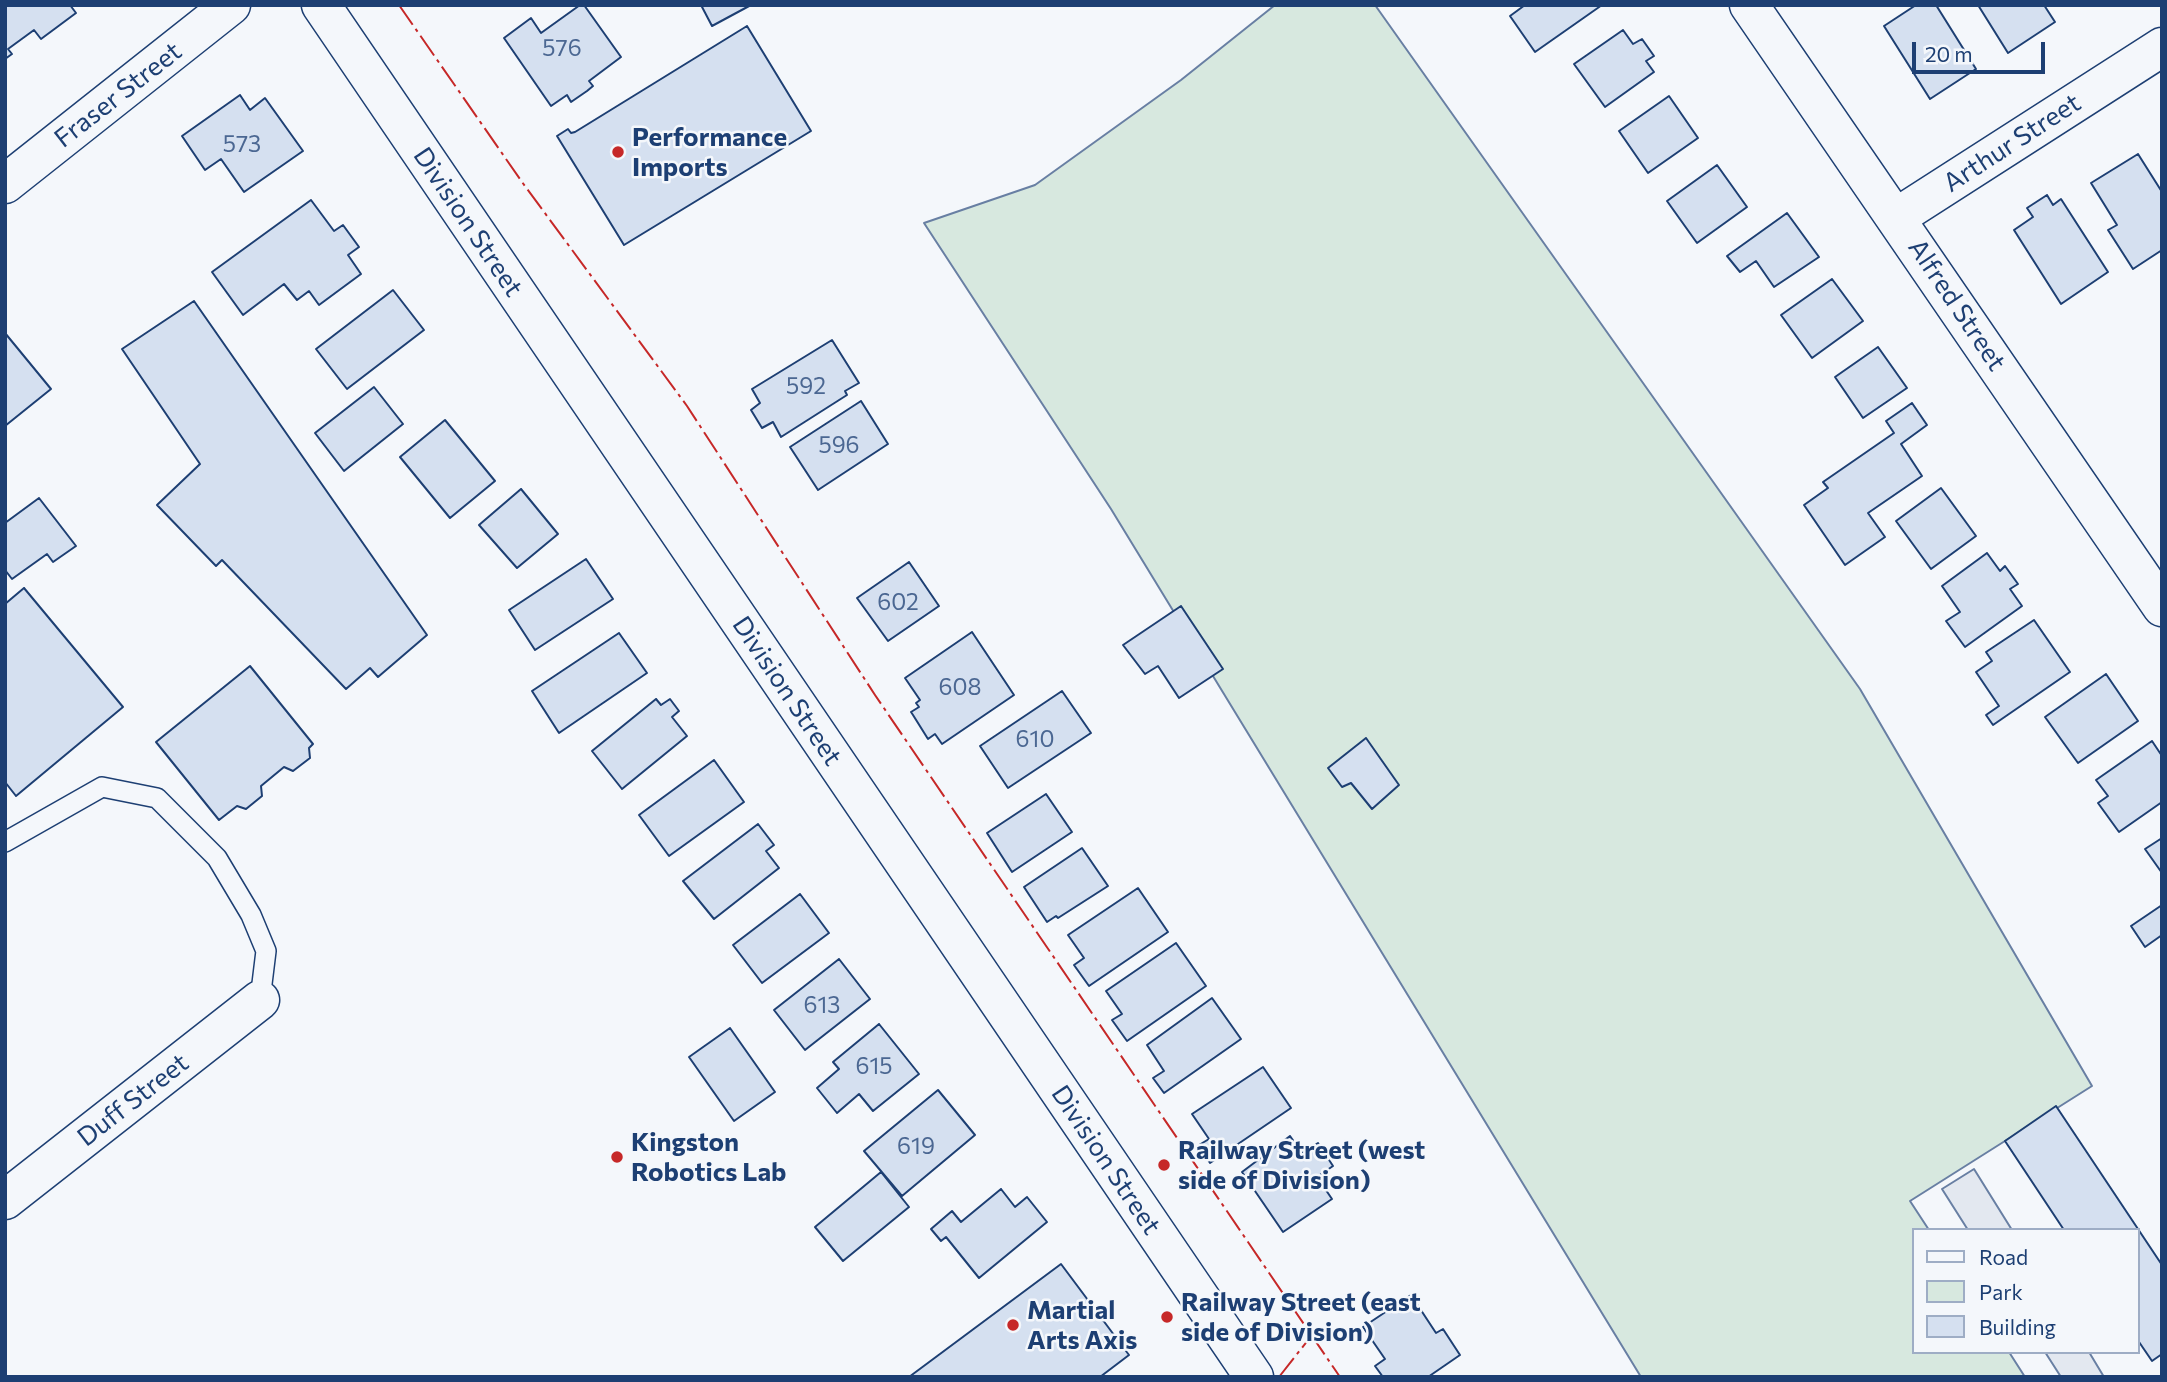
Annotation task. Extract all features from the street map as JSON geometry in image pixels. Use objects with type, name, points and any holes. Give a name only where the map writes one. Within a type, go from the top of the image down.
[{"type":"street","name":"Fraser Street","points":[[5,184],[231,5]]},
{"type":"street","name":"Division Street","points":[[321,5],[1254,1377]]},
{"type":"street","name":"Alfred Street","points":[[1749,5],[1897,217],[2162,607]]},
{"type":"street","name":"Arthur Street","points":[[1897,217],[2162,47]]},
{"type":"street","name":"Duff Street","points":[[5,1200],[260,1000]]},
{"type":"lane","points":[[5,842],[102,787],[157,798],[217,858],[251,915],[267,951],[260,1000]]},
{"type":"green space","points":[[1275,5],[1375,5],[1860,689],[2092,1086],[1910,1201],[1928,1228],[1912,1228],[1912,1354],[2010,1354],[2025,1377],[1641,1377],[1111,509],[924,223],[1035,185],[1181,80]]},
{"type":"shaded area","points":[[1974,1169],[2011,1228],[1967,1228],[1942,1189]]},
{"type":"shaded area","points":[[2046,1354],[2090,1354],[2104,1377],[2061,1377]]},
{"type":"building","points":[[5,5],[70,5],[76,13],[41,39],[34,30],[8,49],[12,54],[5,59]]},
{"type":"building","points":[[580,5],[584,5],[621,57],[589,81],[593,86],[587,91],[571,102],[567,95],[551,106],[504,38],[531,18],[541,33]]},
{"type":"building","points":[[701,5],[751,5],[712,26]]},
{"type":"building","points":[[1525,5],[1602,5],[1535,52],[1510,16]]},
{"type":"building","points":[[1916,5],[1936,5],[1976,69],[1930,99],[1884,26]]},
{"type":"building","points":[[1978,5],[2044,5],[2055,22],[2008,53]]},
{"type":"building","points":[[747,26],[811,131],[624,245],[557,136],[568,129],[571,133],[575,132]]},
{"type":"building","points":[[1623,30],[1633,44],[1642,39],[1654,56],[1646,61],[1654,72],[1605,107],[1574,64]]},
{"type":"building","points":[[240,95],[250,110],[265,98],[303,151],[244,192],[221,159],[205,170],[182,136]]},
{"type":"building","points":[[1669,96],[1698,138],[1648,173],[1619,131]]},
{"type":"building","points":[[2138,154],[2162,192],[2162,250],[2133,269],[2108,230],[2117,225],[2091,183]]},
{"type":"building","points":[[1717,165],[1747,207],[1697,243],[1667,201]]},
{"type":"building","points":[[2047,195],[2053,205],[2061,199],[2108,272],[2061,304],[2014,230],[2033,217],[2027,208]]},
{"type":"building","points":[[311,200],[334,231],[343,225],[359,247],[348,255],[361,274],[319,305],[309,291],[297,300],[284,284],[243,315],[212,272]]},
{"type":"building","points":[[1787,213],[1819,257],[1774,287],[1756,261],[1740,272],[1727,256]]},
{"type":"building","points":[[1832,279],[1863,321],[1812,358],[1781,315]]},
{"type":"building","points":[[393,290],[424,330],[347,389],[316,349]]},
{"type":"building","points":[[194,301],[427,635],[378,677],[370,668],[346,689],[222,560],[216,566],[157,505],[200,464],[122,349]]},
{"type":"building","points":[[5,333],[51,389],[5,426]]},
{"type":"building","points":[[832,340],[859,383],[845,391],[847,395],[781,437],[773,422],[762,428],[751,410],[760,403],[752,389]]},
{"type":"building","points":[[1878,347],[1907,388],[1863,418],[1835,377]]},
{"type":"building","points":[[374,387],[403,424],[344,471],[315,433]]},
{"type":"building","points":[[861,401],[888,444],[818,490],[790,447]]},
{"type":"building","points":[[1912,403],[1927,425],[1901,444],[1922,476],[1868,513],[1885,537],[1845,565],[1804,505],[1828,488],[1823,482],[1894,433],[1886,421]]},
{"type":"building","points":[[445,420],[495,481],[450,518],[400,457]]},
{"type":"building","points":[[1941,488],[1976,536],[1931,569],[1896,521]]},
{"type":"building","points":[[521,489],[558,534],[517,568],[479,525]]},
{"type":"building","points":[[39,498],[76,546],[53,562],[47,554],[12,579],[5,570],[5,523]]},
{"type":"building","points":[[1987,553],[2000,571],[2005,566],[2018,584],[2010,589],[2022,606],[1965,647],[1946,621],[1960,612],[1942,586]]},
{"type":"building","points":[[586,559],[613,599],[535,650],[509,610]]},
{"type":"building","points":[[909,562],[939,606],[888,641],[857,598]]},
{"type":"building","points":[[24,588],[123,707],[16,796],[5,782],[5,604]]},
{"type":"building","points":[[1181,606],[1223,669],[1179,698],[1158,666],[1145,674],[1123,645]]},
{"type":"building","points":[[2034,620],[2070,672],[1993,725],[1986,715],[1999,706],[1976,672],[1992,661],[1986,652]]},
{"type":"building","points":[[972,632],[1014,695],[942,744],[935,734],[928,739],[911,712],[919,707],[916,703],[920,700],[905,678]]},
{"type":"building","points":[[619,633],[647,673],[559,733],[532,691]]},
{"type":"building","points":[[250,666],[313,744],[309,748],[310,758],[293,771],[284,767],[261,786],[262,796],[246,809],[237,806],[219,820],[156,742]]},
{"type":"building","points":[[2106,674],[2138,721],[2078,763],[2045,717]]},
{"type":"building","points":[[1062,691],[1091,733],[1008,788],[980,746]]},
{"type":"building","points":[[656,699],[661,705],[670,699],[679,711],[672,717],[687,736],[622,789],[592,751]]},
{"type":"building","points":[[1366,738],[1399,785],[1372,809],[1351,783],[1342,787],[1328,768]]},
{"type":"building","points":[[2152,741],[2162,756],[2162,802],[2119,832],[2098,803],[2108,796],[2096,780]]},
{"type":"building","points":[[714,760],[744,802],[669,856],[639,815]]},
{"type":"building","points":[[1046,794],[1072,832],[1012,872],[987,833]]},
{"type":"building","points":[[758,824],[774,845],[766,851],[779,868],[714,919],[683,881]]},
{"type":"building","points":[[2162,838],[2162,873],[2145,849]]},
{"type":"building","points":[[1082,848],[1108,886],[1058,918],[1056,916],[1047,922],[1024,887]]},
{"type":"building","points":[[1138,888],[1168,932],[1089,986],[1074,965],[1084,958],[1068,935]]},
{"type":"building","points":[[800,894],[829,933],[762,983],[733,945]]},
{"type":"building","points":[[2162,905],[2162,935],[2145,947],[2131,926]]},
{"type":"building","points":[[1176,943],[1206,986],[1127,1041],[1112,1020],[1122,1014],[1106,991]]},
{"type":"building","points":[[839,959],[870,999],[805,1050],[774,1010]]},
{"type":"building","points":[[1212,998],[1241,1039],[1164,1093],[1153,1078],[1164,1071],[1147,1045]]},
{"type":"building","points":[[879,1024],[919,1074],[873,1111],[859,1094],[837,1113],[817,1088],[839,1069],[833,1062]]},
{"type":"building","points":[[730,1028],[775,1092],[734,1121],[689,1057]]},
{"type":"building","points":[[1263,1067],[1291,1108],[1210,1163],[1199,1145],[1209,1139],[1192,1114]]},
{"type":"building","points":[[938,1090],[975,1135],[902,1196],[864,1151]]},
{"type":"building","points":[[2056,1106],[2137,1228],[2063,1228],[2005,1141]]},
{"type":"building","points":[[1290,1136],[1302,1153],[1318,1143],[1333,1166],[1317,1177],[1332,1199],[1283,1232],[1242,1172]]},
{"type":"building","points":[[881,1172],[909,1207],[843,1261],[815,1227]]},
{"type":"building","points":[[1001,1189],[1015,1207],[1027,1197],[1047,1222],[979,1278],[946,1237],[941,1241],[931,1229],[952,1211],[961,1222]]},
{"type":"building","points":[[2139,1230],[2162,1265],[2162,1354],[2152,1361],[2139,1342]]},
{"type":"building","points":[[1061,1264],[1129,1355],[1100,1377],[909,1377]]},
{"type":"building","points":[[1411,1295],[1436,1333],[1443,1329],[1460,1355],[1428,1377],[1383,1377],[1375,1366],[1385,1359],[1363,1327]]},
{"type":"power","points":[[399,5],[522,182],[687,406],[875,695],[1340,1377]]},
{"type":"power","points":[[1279,1377],[1312,1335]]},
{"type":"place","name":"Performance Imports","points":[[618,152]]},
{"type":"place","name":"Kingston Robotics Lab","points":[[617,1157]]},
{"type":"place","name":"Railway Street (west side of Division)","points":[[1164,1165]]},
{"type":"place","name":"Railway Street (east side of Division)","points":[[1167,1317]]},
{"type":"place","name":"Martial Arts Axis","points":[[1013,1325]]}]
